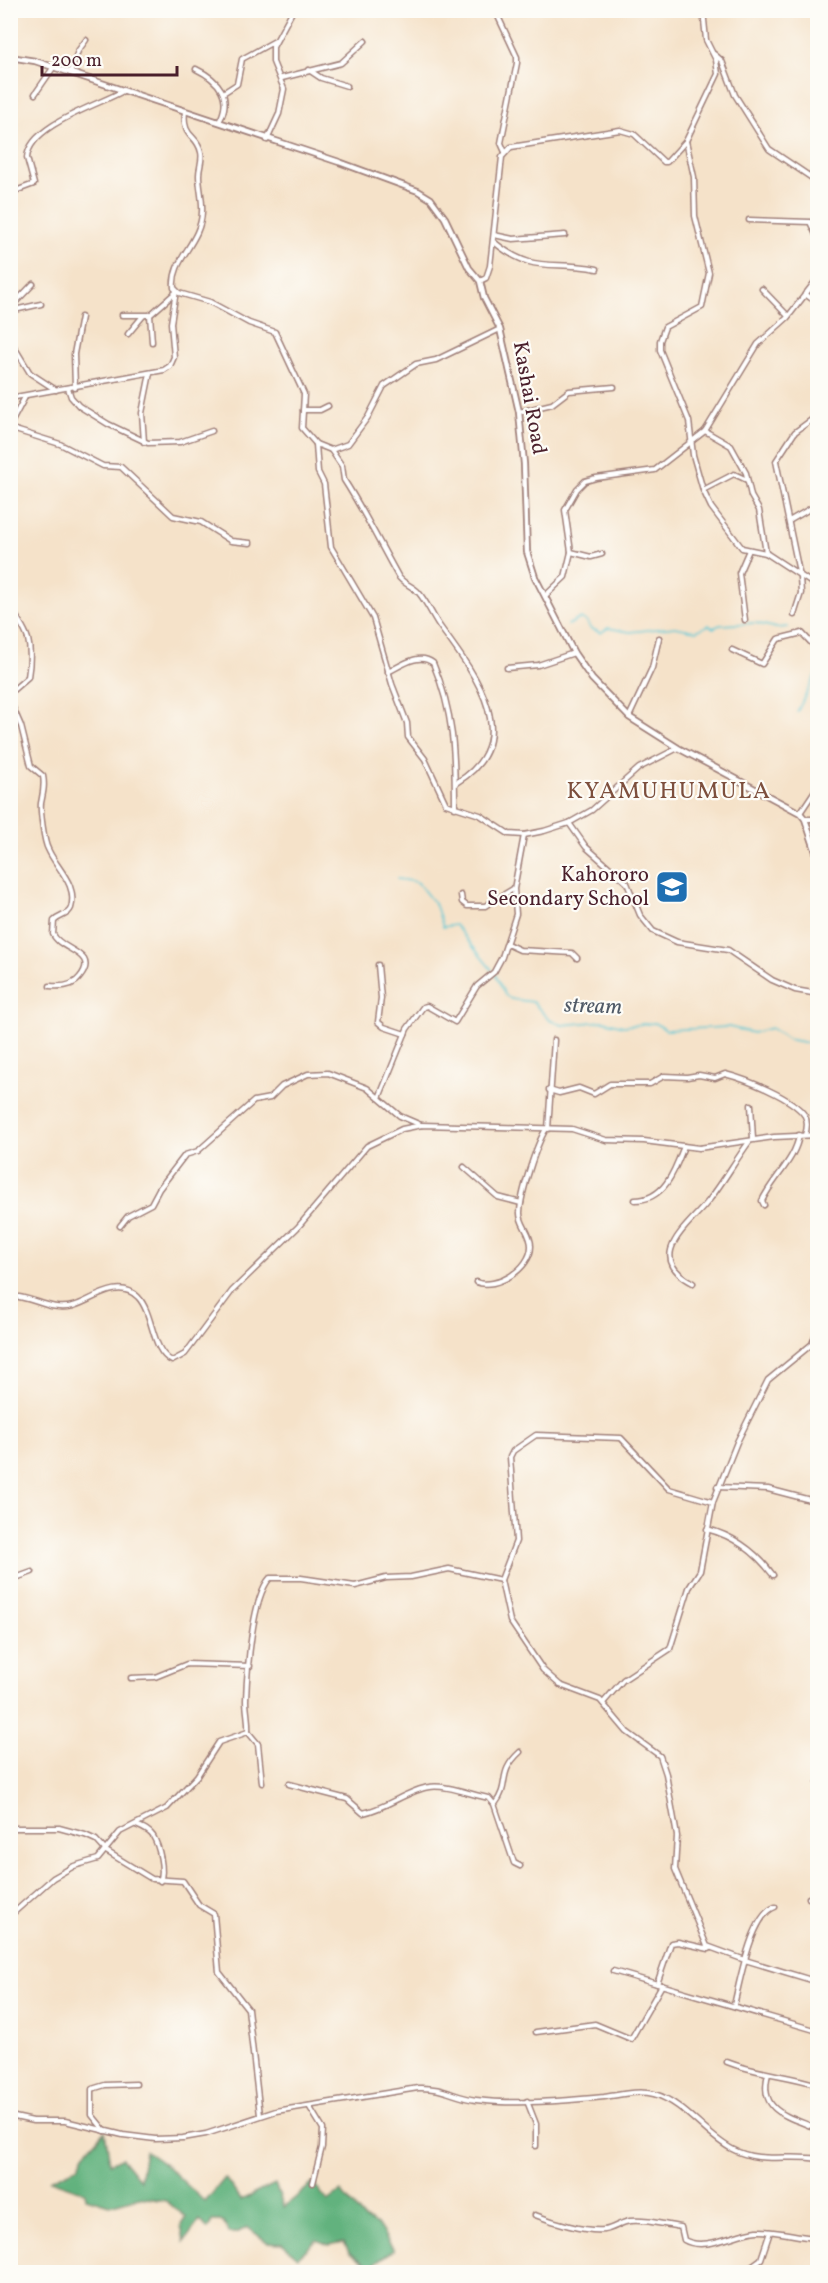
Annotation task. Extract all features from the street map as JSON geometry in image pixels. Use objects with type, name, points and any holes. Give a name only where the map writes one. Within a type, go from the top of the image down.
[{"type":"street","points":[[267,140],[283,100],[282,78],[273,62],[276,41],[293,10]]},
{"type":"street","points":[[480,281],[486,278],[490,266],[500,168],[505,152],[501,142],[516,57],[495,10]]},
{"type":"street","points":[[505,152],[517,146],[620,130],[634,134],[661,161],[667,162],[686,141],[718,74],[713,54],[706,40],[703,10]]},
{"type":"street","points":[[70,73],[75,57],[86,40]]},
{"type":"street","points":[[223,93],[237,84],[243,58],[276,41]]},
{"type":"street","points":[[282,78],[340,63],[366,41]]},
{"type":"street","points":[[713,54],[722,61],[735,94],[769,149],[818,182]]},
{"type":"street","name":"Kashai Road","points":[[10,57],[34,61],[186,111],[392,180],[431,198],[445,218],[469,268],[480,281],[484,298],[500,329],[519,411],[524,464],[526,547],[532,570],[574,653],[592,679],[629,717],[678,748],[800,813],[806,819],[818,858]]},
{"type":"street","points":[[35,94],[52,68]]},
{"type":"street","points":[[196,69],[214,79],[223,93],[226,105],[219,123]]},
{"type":"street","points":[[308,70],[321,78],[347,86]]},
{"type":"street","points":[[10,193],[34,184],[27,158],[35,140],[65,116],[123,91]]},
{"type":"street","points":[[10,398],[150,374],[164,370],[174,357],[171,323],[175,292],[174,277],[183,255],[195,239],[202,212],[199,175],[201,152],[184,127],[186,111]]},
{"type":"street","points":[[686,141],[694,177],[695,216],[709,273],[708,281],[702,307],[664,327],[659,344],[689,421],[690,441],[703,490],[723,524],[742,548],[766,553],[818,587]]},
{"type":"street","points":[[749,220],[810,222],[818,239]]},
{"type":"street","points":[[494,235],[500,238],[565,235]]},
{"type":"street","points":[[493,242],[526,263],[574,264],[597,268]]},
{"type":"street","points":[[545,596],[564,581],[571,552],[565,510],[569,499],[581,484],[609,475],[655,470],[705,431],[758,344],[788,316],[818,278]]},
{"type":"street","points":[[10,310],[33,284]]},
{"type":"street","points":[[762,289],[788,316]]},
{"type":"street","points":[[122,315],[150,315],[175,292]]},
{"type":"street","points":[[175,292],[210,302],[249,323],[275,332],[304,394],[303,432],[316,444],[331,450],[341,448],[354,438],[384,386],[416,364],[436,360],[500,329]]},
{"type":"street","points":[[805,294],[818,303]]},
{"type":"street","points":[[10,310],[41,304]]},
{"type":"street","points":[[150,315],[152,342]]},
{"type":"street","points":[[128,334],[143,316]]},
{"type":"street","points":[[75,388],[74,354],[81,317]]},
{"type":"street","points":[[10,340],[30,373],[56,391]]},
{"type":"street","points":[[144,442],[142,413],[150,374]]},
{"type":"street","points":[[519,411],[542,408],[569,391],[614,387]]},
{"type":"street","points":[[68,388],[74,401],[90,414],[144,442],[180,442],[212,431]]},
{"type":"street","points":[[10,441],[11,426],[25,397]]},
{"type":"street","points":[[303,410],[320,411],[328,406]]},
{"type":"street","points":[[794,615],[801,593],[800,577],[776,461],[795,432],[818,415]]},
{"type":"street","points":[[11,426],[60,444],[103,466],[121,466],[173,516],[201,522],[231,541],[250,543]]},
{"type":"street","points":[[705,431],[733,448],[747,480],[751,496],[759,510],[766,553]]},
{"type":"street","points":[[316,444],[318,472],[324,484],[332,547],[373,618],[388,672],[407,723],[408,736],[425,759],[444,802],[455,808],[480,815],[504,832],[524,835],[569,823],[610,797],[643,766],[678,748]]},
{"type":"street","points":[[331,450],[342,466],[344,480],[399,578],[418,592],[468,666],[489,707],[492,727],[487,752],[478,767],[456,783]]},
{"type":"street","points":[[703,490],[734,474],[747,480]]},
{"type":"street","points":[[789,521],[818,504]]},
{"type":"street","points":[[745,620],[739,573],[749,550]]},
{"type":"street","points":[[571,552],[591,557],[602,554]]},
{"type":"street","points":[[10,600],[12,613],[28,639],[30,658],[28,677],[10,695]]},
{"type":"street","points":[[732,650],[762,664],[778,639],[802,633],[818,650]]},
{"type":"street","points":[[629,717],[652,668],[659,638]]},
{"type":"street","points":[[507,668],[538,665],[574,653]]},
{"type":"street","points":[[388,672],[417,658],[427,658],[433,663],[448,702],[456,783],[455,808]]},
{"type":"street","points":[[10,701],[21,726],[31,766],[43,776],[44,791],[41,806],[45,841],[69,881],[71,891],[71,908],[68,914],[54,921],[53,934],[61,945],[81,953],[85,958],[83,975],[78,981],[69,985],[50,986]]},
{"type":"street","points":[[800,813],[818,786]]},
{"type":"street","points":[[806,819],[818,819]]},
{"type":"street","points":[[569,823],[585,848],[627,883],[640,915],[654,931],[677,942],[728,950],[772,980],[795,990],[818,994]]},
{"type":"street","points":[[379,1098],[410,1023],[426,1005],[455,1022],[477,986],[498,965],[517,909],[514,889],[524,835]]},
{"type":"street","points":[[461,895],[462,902],[467,906],[482,907],[495,902],[514,889]]},
{"type":"street","points":[[507,944],[520,950],[572,953],[577,958]]},
{"type":"street","points":[[378,965],[381,998],[378,1022],[384,1027],[405,1034]]},
{"type":"street","points":[[476,1282],[498,1281],[510,1277],[530,1253],[530,1235],[520,1217],[521,1203],[547,1129],[549,1090],[554,1063],[554,1040]]},
{"type":"street","points":[[120,1226],[128,1216],[151,1204],[159,1189],[185,1155],[198,1151],[250,1104],[270,1098],[287,1083],[308,1074],[324,1072],[367,1088],[400,1116],[422,1125]]},
{"type":"street","points":[[549,1090],[559,1093],[579,1088],[594,1094],[610,1084],[650,1084],[664,1076],[699,1075],[715,1078],[725,1074],[776,1094],[800,1112],[807,1123],[805,1135]]},
{"type":"street","points":[[693,1283],[682,1276],[672,1263],[671,1249],[681,1229],[705,1206],[752,1140],[751,1105]]},
{"type":"street","points":[[10,1296],[23,1297],[56,1308],[73,1307],[98,1293],[128,1292],[141,1302],[167,1359],[177,1360],[190,1348],[232,1291],[298,1227],[367,1146],[402,1129],[422,1125],[572,1129],[617,1142],[644,1141],[699,1148],[799,1135],[818,1136]]},
{"type":"street","points":[[764,1206],[762,1201],[766,1192],[794,1151],[799,1135]]},
{"type":"street","points":[[635,1200],[658,1194],[673,1173],[684,1146]]},
{"type":"street","points":[[464,1167],[498,1197],[521,1203]]},
{"type":"street","points":[[603,1702],[623,1680],[670,1649],[689,1588],[702,1564],[717,1487],[768,1380],[812,1344],[818,1328]]},
{"type":"street","points":[[710,1949],[675,1869],[678,1842],[664,1764],[656,1750],[620,1725],[603,1702],[560,1685],[543,1670],[510,1621],[501,1580],[516,1541],[510,1457],[536,1435],[621,1438],[669,1489],[713,1502]]},
{"type":"street","points":[[717,1487],[768,1489],[818,1502]]},
{"type":"street","points":[[707,1529],[735,1539],[765,1564],[773,1575]]},
{"type":"street","points":[[262,1783],[259,1749],[248,1732],[246,1701],[255,1617],[264,1586],[270,1578],[301,1578],[355,1586],[386,1578],[411,1577],[449,1569],[501,1580]]},
{"type":"street","points":[[10,1580],[32,1572]]},
{"type":"street","points":[[131,1678],[155,1677],[187,1664],[250,1666]]},
{"type":"street","points":[[10,1916],[53,1878],[74,1866],[98,1860],[120,1832],[167,1808],[198,1776],[219,1742],[248,1732]]},
{"type":"street","points":[[494,1804],[502,1792],[507,1763],[520,1752]]},
{"type":"street","points":[[818,1783],[818,1800]]},
{"type":"street","points":[[289,1784],[347,1799],[363,1813],[391,1804],[401,1797],[429,1787],[489,1798],[494,1804],[513,1861],[520,1866]]},
{"type":"street","points":[[136,1824],[151,1833],[156,1843],[162,1873],[160,1881]]},
{"type":"street","points":[[12,1828],[70,1831],[92,1837],[106,1851],[152,1879],[183,1881],[199,1905],[215,1917],[219,1972],[248,2009],[260,2115]]},
{"type":"street","points":[[809,1898],[818,1896]]},
{"type":"street","points":[[734,2005],[745,1960],[765,1912],[775,1907]]},
{"type":"street","points":[[537,2032],[595,2024],[631,2038],[659,1985],[671,1943],[678,1942],[710,1949],[818,1982]]},
{"type":"street","points":[[613,1971],[818,2031]]},
{"type":"street","points":[[727,2062],[750,2071],[798,2079],[818,2085]]},
{"type":"street","points":[[768,2074],[764,2090],[772,2107],[818,2128]]},
{"type":"street","points":[[105,2131],[92,2115],[92,2089],[105,2085],[136,2084]]},
{"type":"street","points":[[10,2116],[33,2121],[65,2121],[105,2131],[155,2139],[196,2136],[260,2115],[428,2087],[445,2089],[474,2100],[562,2100],[639,2092],[656,2094],[738,2151],[764,2159],[818,2159]]},
{"type":"street","points":[[527,2101],[536,2124],[536,2146]]},
{"type":"street","points":[[309,2106],[322,2129],[322,2148],[313,2183]]},
{"type":"street","points":[[535,2215],[581,2229],[603,2230],[629,2221],[654,2221],[668,2226],[681,2227],[684,2240],[690,2243],[709,2243],[756,2231],[818,2238]]},
{"type":"street","points":[[743,2272],[761,2259],[770,2232]]},
{"type":"green space","points":[[105,2131],[110,2163],[122,2158],[140,2180],[145,2151],[168,2167],[205,2202],[225,2178],[241,2200],[275,2184],[284,2207],[313,2183],[328,2201],[341,2192],[365,2220],[378,2225],[394,2250],[371,2266],[349,2252],[344,2242],[329,2245],[317,2240],[298,2257],[282,2243],[267,2242],[247,2227],[237,2233],[229,2233],[223,2221],[212,2221],[208,2229],[200,2220],[184,2242],[181,2225],[186,2217],[166,2201],[139,2197],[109,2205],[86,2198],[85,2192],[50,2180],[78,2167],[84,2154]]},
{"type":"waterway","points":[[568,625],[581,618],[590,628],[601,633],[608,628],[630,632],[675,627],[696,631],[709,625],[713,628],[720,625],[756,623],[776,628],[788,627]]},
{"type":"waterway","points":[[797,712],[818,671]]},
{"type":"waterway","name":"stream","points":[[397,879],[417,882],[436,906],[443,927],[455,925],[492,970]]},
{"type":"waterway","name":"stream","points":[[495,974],[505,995],[511,999],[533,1002],[549,1020],[562,1025],[604,1021],[623,1026],[655,1023],[666,1030],[729,1027],[753,1033],[771,1028],[787,1039],[818,1045]]},
{"type":"place","name":"Kahororo Secondary School","points":[[672,887]]},
{"type":"district","name":"KYAMUHUMULA","points":[[669,792]]}]
